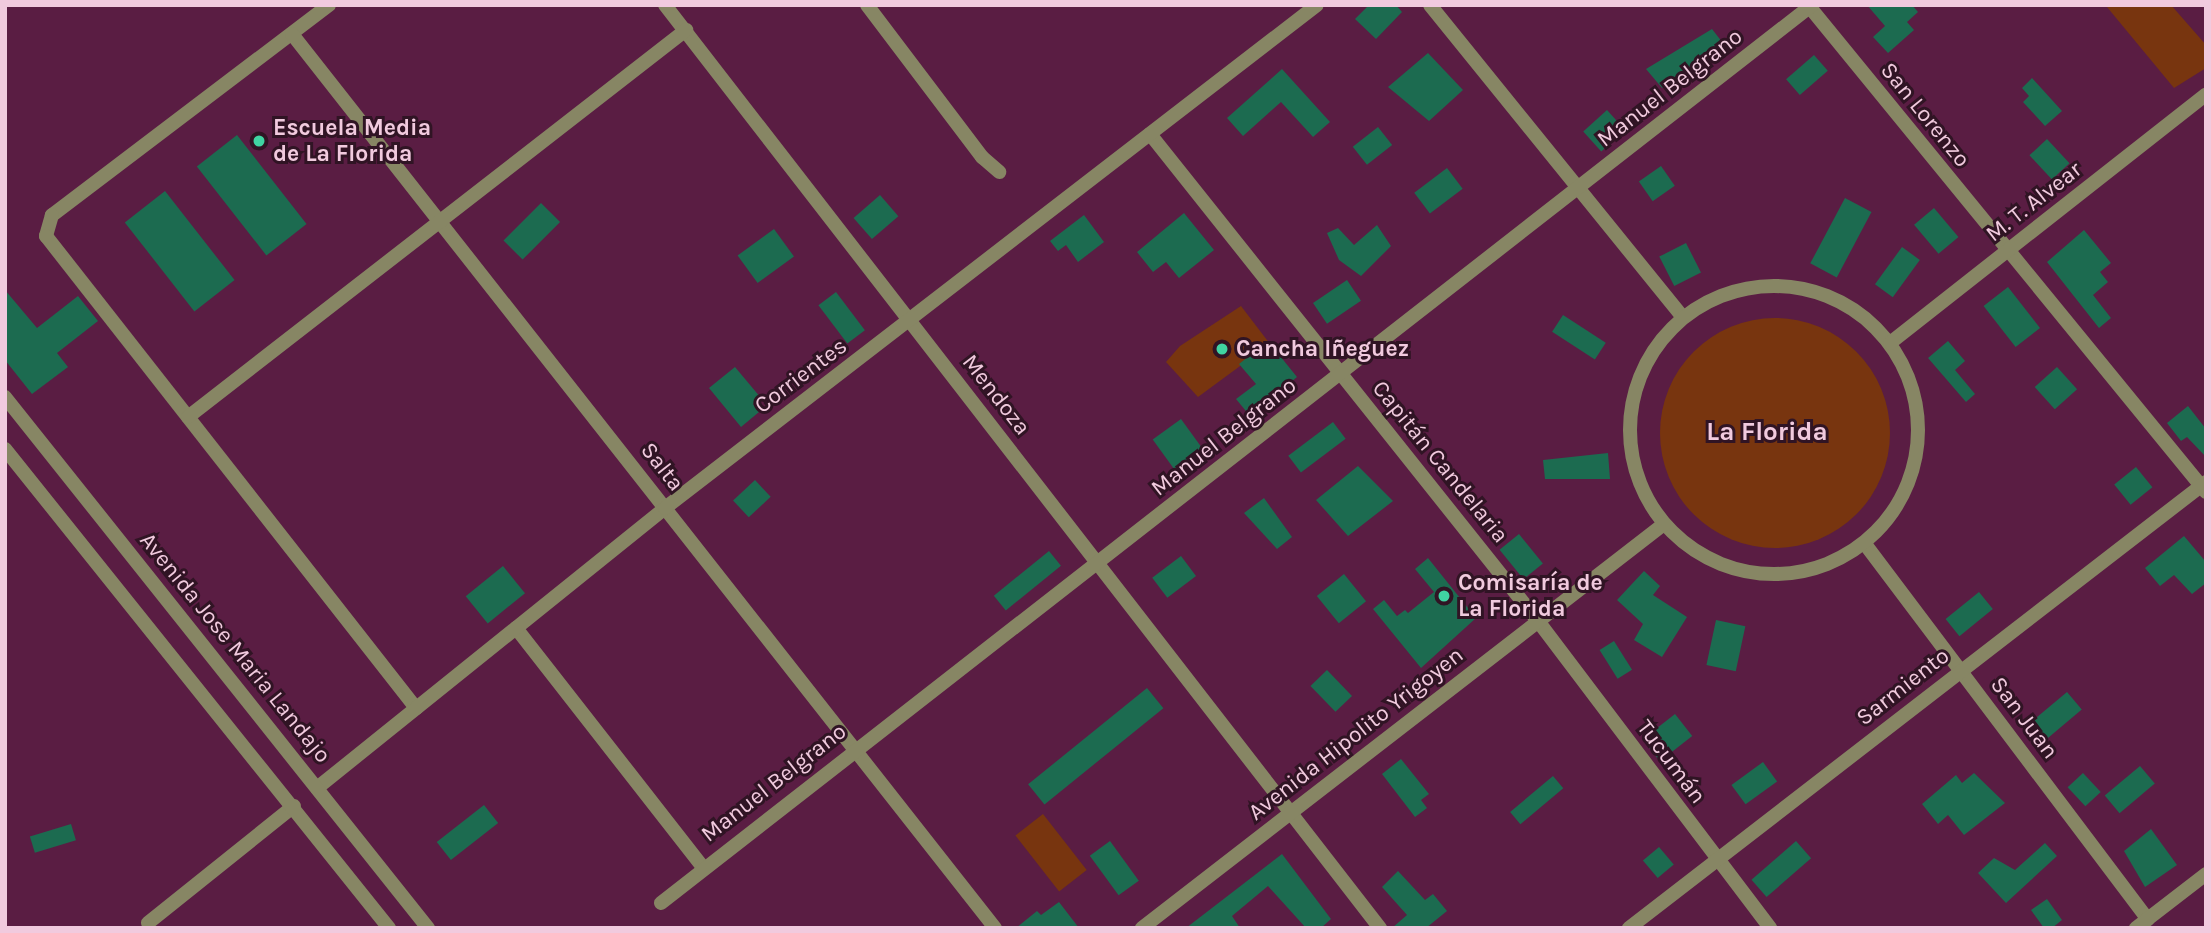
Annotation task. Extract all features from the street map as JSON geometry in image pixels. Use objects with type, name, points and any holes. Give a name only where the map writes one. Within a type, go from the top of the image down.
[{"type":"street","points":[[329,5],[52,215],[46,236],[416,708]]},
{"type":"street","name":"Mendoza","points":[[665,5],[1380,928]]},
{"type":"street","points":[[867,5],[982,157],[999,172]]},
{"type":"street","name":"Corrientes","points":[[317,788],[665,508],[1317,5]]},
{"type":"street","points":[[1430,5],[1683,317]]},
{"type":"street","name":"Manuel Belgrano","points":[[662,903],[703,867],[853,748],[1341,376],[1810,6]]},
{"type":"street","name":"San Lorenzo","points":[[1810,6],[2007,253]]},
{"type":"street","points":[[188,416],[443,222],[686,30]]},
{"type":"street","name":"Salta","points":[[292,34],[443,222],[995,928]]},
{"type":"street","name":"M. T. Alvear","points":[[1890,342],[2007,253],[2206,94]]},
{"type":"street","name":"Capitán Candelaria","points":[[1150,134],[1538,621]]},
{"type":"street","points":[[2007,253],[2204,486]]},
{"type":"street","points":[[1753,286],[1791,286],[1829,296],[1862,315],[1890,342],[1908,375],[1918,411],[1919,448],[1897,506],[1865,544],[1833,563],[1798,573],[1761,574],[1703,555],[1664,524],[1643,492],[1631,455],[1630,416],[1644,367],[1683,317],[1716,297],[1753,286]]},
{"type":"street","name":"Avenida Jose Maria Landajo","points":[[5,397],[428,928]]},
{"type":"street","points":[[5,449],[294,806],[389,928]]},
{"type":"street","name":"Sarmiento","points":[[1629,928],[2204,486]]},
{"type":"street","name":"Avenida Hipolito Yrigoyen","points":[[1142,928],[1664,524]]},
{"type":"street","name":"San Juan","points":[[1865,544],[1961,671],[2142,923]]},
{"type":"street","name":"Tucumán","points":[[1538,621],[1770,928]]},
{"type":"street","points":[[516,628],[703,867]]},
{"type":"street","points":[[148,923],[294,806]]},
{"type":"street","points":[[2142,923],[2206,874]]},
{"type":"shaded area","points":[[2171,5],[2206,45],[2206,68],[2174,88],[2107,7]]},
{"type":"shaded area","name":"Cancha Iñeguez","points":[[1241,306],[1270,344],[1198,397],[1166,362],[1180,346]]},
{"type":"shaded area","points":[[1764,318],[1786,318],[1829,331],[1857,351],[1877,379],[1888,411],[1888,455],[1877,487],[1857,515],[1829,535],[1808,543],[1786,548],[1764,548],[1721,535],[1693,515],[1673,487],[1665,466],[1660,444],[1660,422],[1673,379],[1693,351],[1721,331],[1742,323]]},
{"type":"shaded area","points":[[1043,814],[1087,870],[1059,891],[1015,836]]},
{"type":"building","points":[[1369,5],[1396,5],[1402,12],[1376,39],[1355,19]]},
{"type":"building","points":[[1867,5],[1912,5],[1918,12],[1907,22],[1914,30],[1888,53],[1873,37],[1885,26]]},
{"type":"building","points":[[1712,29],[1726,47],[1689,82],[1682,73],[1662,88],[1646,69]]},
{"type":"building","points":[[1428,53],[1463,90],[1429,121],[1388,87]]},
{"type":"building","points":[[1814,55],[1828,71],[1800,95],[1786,79]]},
{"type":"building","points":[[1282,69],[1330,122],[1313,137],[1281,102],[1243,136],[1227,118]]},
{"type":"building","points":[[2032,78],[2062,111],[2045,126],[2023,102],[2029,96],[2022,88]]},
{"type":"building","points":[[1607,110],[1625,130],[1601,151],[1583,131]]},
{"type":"building","points":[[1378,127],[1392,145],[1367,165],[1353,147]]},
{"type":"building","points":[[237,135],[307,224],[266,255],[197,166]]},
{"type":"building","points":[[2047,139],[2070,163],[2052,180],[2029,155]]},
{"type":"building","points":[[1661,166],[1675,186],[1653,201],[1639,181]]},
{"type":"building","points":[[1447,168],[1463,189],[1430,213],[1414,193]]},
{"type":"building","points":[[165,191],[235,280],[194,311],[125,222]]},
{"type":"building","points":[[880,195],[898,216],[872,239],[854,218]]},
{"type":"building","points":[[1845,198],[1871,212],[1837,277],[1810,263]]},
{"type":"building","points":[[541,203],[560,222],[523,260],[504,240]]},
{"type":"building","points":[[1934,208],[1958,237],[1939,254],[1914,225]]},
{"type":"building","points":[[1184,213],[1214,250],[1179,278],[1166,262],[1153,272],[1137,252]]},
{"type":"building","points":[[1084,215],[1104,242],[1078,262],[1066,245],[1058,251],[1050,241]]},
{"type":"building","points":[[1377,225],[1391,246],[1361,276],[1339,260],[1327,233],[1338,228],[1354,245]]},
{"type":"building","points":[[774,229],[794,257],[758,283],[738,255]]},
{"type":"building","points":[[2084,230],[2111,263],[2100,272],[2108,282],[2093,295],[2111,318],[2099,328],[2047,262]]},
{"type":"building","points":[[1686,243],[1701,272],[1674,286],[1659,257]]},
{"type":"building","points":[[1902,247],[1920,260],[1893,297],[1875,284]]},
{"type":"building","points":[[1347,280],[1361,301],[1327,324],[1313,303]]},
{"type":"building","points":[[2008,287],[2040,328],[2016,347],[1984,306]]},
{"type":"building","points":[[5,290],[37,328],[78,296],[98,321],[57,353],[68,367],[32,394],[5,360]]},
{"type":"building","points":[[836,292],[865,330],[847,344],[818,305]]},
{"type":"building","points":[[1563,315],[1606,343],[1595,360],[1552,332]]},
{"type":"building","points":[[1268,341],[1297,377],[1250,416],[1236,399],[1256,384],[1239,364]]},
{"type":"building","points":[[1948,341],[1965,361],[1955,370],[1975,394],[1966,402],[1928,358]]},
{"type":"building","points":[[735,367],[761,398],[753,404],[759,412],[741,427],[709,388]]},
{"type":"building","points":[[2057,367],[2077,389],[2055,409],[2035,387]]},
{"type":"building","points":[[2188,406],[2206,429],[2206,457],[2187,437],[2181,441],[2167,423]]},
{"type":"building","points":[[1181,419],[1205,452],[1177,473],[1153,440]]},
{"type":"building","points":[[1333,422],[1346,439],[1301,472],[1288,456]]},
{"type":"building","points":[[1608,453],[1610,479],[1545,479],[1543,460]]},
{"type":"building","points":[[1358,466],[1393,501],[1348,536],[1316,500]]},
{"type":"building","points":[[2136,467],[2152,487],[2131,505],[2114,485]]},
{"type":"building","points":[[755,480],[771,497],[749,517],[733,500]]},
{"type":"building","points":[[1264,498],[1292,537],[1277,549],[1244,513]]},
{"type":"building","points":[[1519,534],[1543,564],[1523,579],[1500,550]]},
{"type":"building","points":[[2184,536],[2206,562],[2206,583],[2192,594],[2174,575],[2160,586],[2145,568]]},
{"type":"building","points":[[1049,551],[1061,566],[1006,610],[994,596]]},
{"type":"building","points":[[1181,556],[1196,576],[1167,598],[1152,578]]},
{"type":"building","points":[[1428,558],[1476,618],[1421,668],[1373,609],[1384,600],[1397,616],[1405,610],[1408,613],[1434,592],[1415,569]]},
{"type":"building","points":[[503,566],[525,593],[488,623],[466,596]]},
{"type":"building","points":[[1644,571],[1660,586],[1653,595],[1687,617],[1662,657],[1634,640],[1643,624],[1617,600]]},
{"type":"building","points":[[1344,574],[1366,601],[1339,623],[1317,596]]},
{"type":"building","points":[[1979,592],[1993,609],[1959,636],[1946,619]]},
{"type":"building","points":[[1716,620],[1745,626],[1736,671],[1706,665]]},
{"type":"building","points":[[1614,641],[1632,670],[1618,679],[1600,650]]},
{"type":"building","points":[[1327,670],[1352,696],[1335,712],[1310,686]]},
{"type":"building","points":[[1147,688],[1163,708],[1044,804],[1028,784]]},
{"type":"building","points":[[2067,692],[2082,710],[2038,746],[2023,729]]},
{"type":"building","points":[[1675,714],[1692,736],[1660,761],[1643,739]]},
{"type":"building","points":[[1401,759],[1429,794],[1421,800],[1427,808],[1415,817],[1382,774]]},
{"type":"building","points":[[1763,762],[1777,781],[1746,804],[1731,785]]},
{"type":"building","points":[[2140,766],[2155,784],[2120,813],[2105,796]]},
{"type":"building","points":[[1974,773],[2005,803],[1964,835],[1948,815],[1938,824],[1922,804],[1956,775],[1962,783]]},
{"type":"building","points":[[2083,773],[2101,792],[2085,806],[2068,787]]},
{"type":"building","points":[[1553,776],[1563,788],[1520,824],[1510,812]]},
{"type":"building","points":[[484,805],[498,823],[451,860],[437,842]]},
{"type":"building","points":[[71,824],[76,840],[35,853],[30,837]]},
{"type":"building","points":[[2151,829],[2177,865],[2145,887],[2124,851]]},
{"type":"building","points":[[1110,841],[1139,881],[1119,895],[1090,856]]},
{"type":"building","points":[[1796,841],[1811,858],[1767,897],[1751,880]]},
{"type":"building","points":[[2045,843],[2057,856],[2006,903],[1978,873],[1994,858],[2015,870]]},
{"type":"building","points":[[1659,847],[1674,865],[1658,878],[1643,860]]},
{"type":"building","points":[[1282,854],[1331,919],[1321,928],[1306,928],[1268,886],[1232,916],[1240,928],[1186,928]]},
{"type":"building","points":[[1398,871],[1425,900],[1433,894],[1447,911],[1426,928],[1392,928],[1407,915],[1382,887]]},
{"type":"building","points":[[2047,899],[2062,920],[2052,928],[2044,928],[2031,910]]},
{"type":"building","points":[[1059,902],[1079,928],[1016,928],[1037,911],[1041,915]]},
{"type":"place","name":"Escuela Media de La Florida","points":[[259,141]]},
{"type":"place","name":"Cancha Iñeguez","points":[[1222,349]]},
{"type":"place","name":"Comisaría de La Florida","points":[[1444,596]]},
{"type":"district","name":"La Florida","points":[[1767,432]]}]
